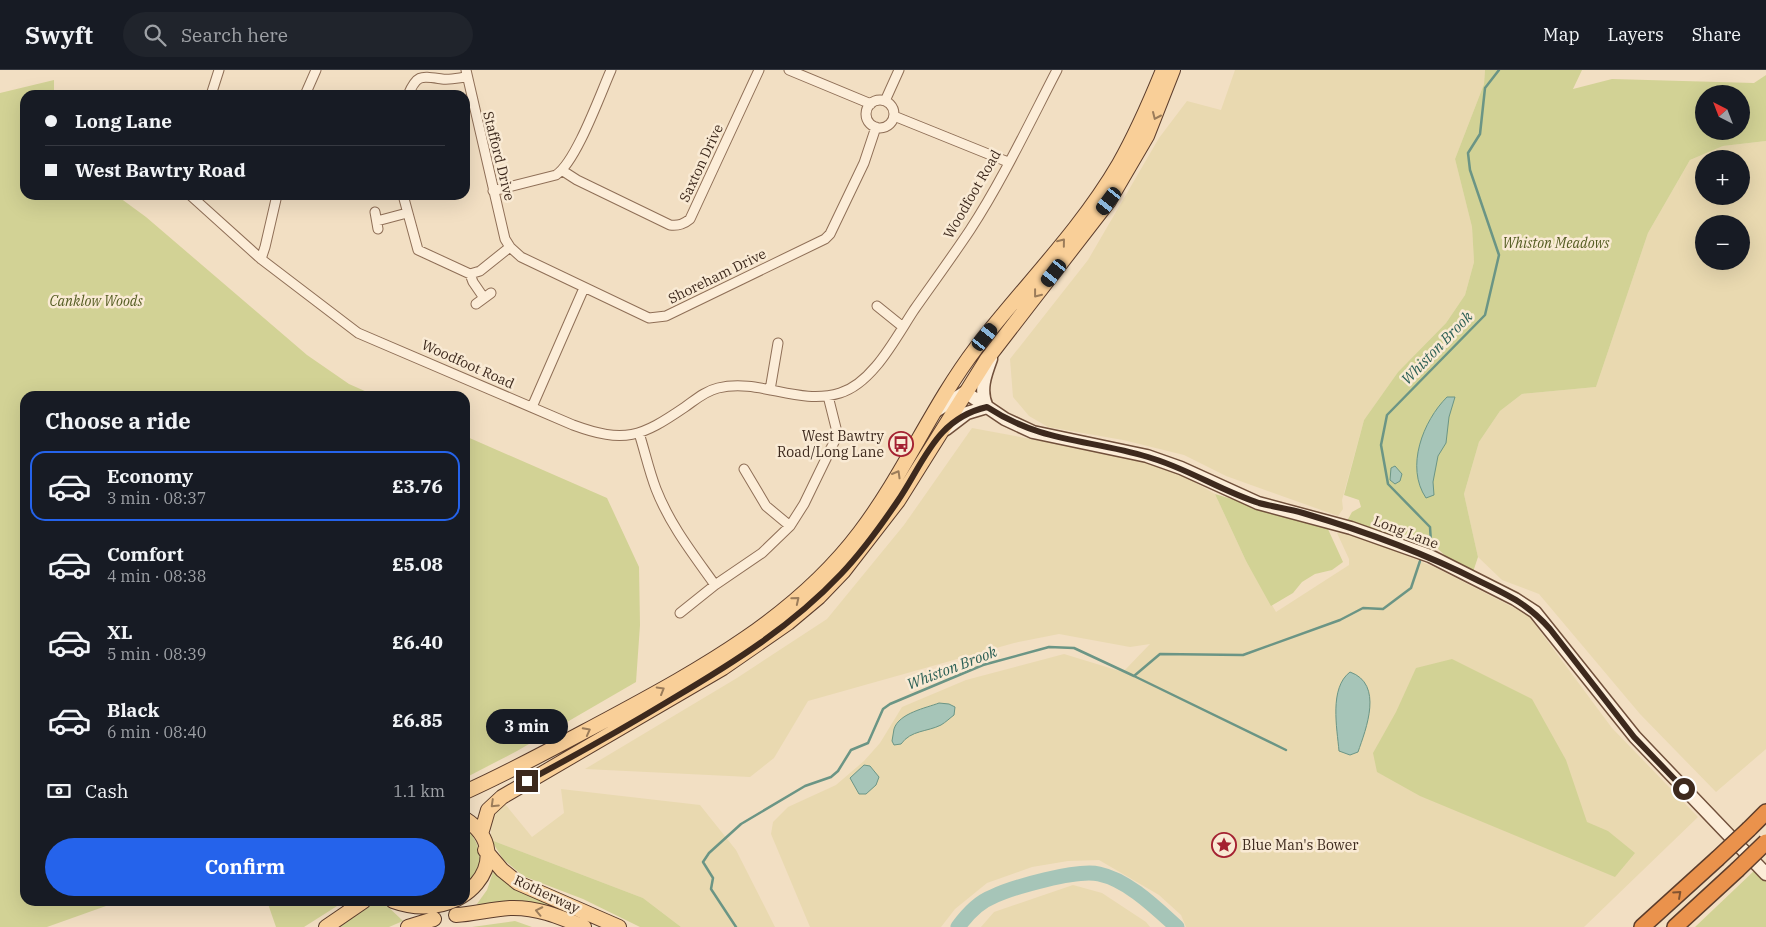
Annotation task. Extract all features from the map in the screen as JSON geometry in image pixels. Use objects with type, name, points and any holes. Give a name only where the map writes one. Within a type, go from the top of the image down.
[{"type":"highway","points":[[1642,927],[1766,812]]},
{"type":"highway","points":[[1675,927],[1766,842]]},
{"type":"main road","points":[[470,790],[530,761],[710,662],[764,626],[807,591],[861,532],[929,419],[975,349],[1073,230],[1108,179],[1136,130],[1163,70]]},
{"type":"main road","points":[[470,902],[480,890],[486,874],[485,849],[481,834],[484,818],[494,803],[527,781],[558,765],[723,668],[788,623],[819,597],[874,534],[898,501],[965,392],[996,348],[1083,236],[1122,180],[1147,136],[1173,70]]},
{"type":"main road","points":[[530,761],[550,761],[558,765]]},
{"type":"main road","points":[[470,824],[481,834]]},
{"type":"main road","name":"Rotherway","points":[[485,849],[502,870],[518,883],[619,927]]},
{"type":"main road","points":[[326,927],[357,906]]},
{"type":"main road","points":[[399,906],[403,909],[435,919]]},
{"type":"main road","points":[[450,916],[465,906]]},
{"type":"main road","name":"Rotherway","points":[[408,927],[450,916],[523,908],[556,915],[584,927]]},
{"type":"street","points":[[213,90],[219,70]]},
{"type":"street","points":[[307,90],[316,70]]},
{"type":"street","points":[[493,190],[556,175],[563,171],[572,157],[611,70]]},
{"type":"street","name":"Saxton Drive","points":[[563,171],[577,180],[670,225],[678,226],[685,224],[690,219],[759,70]]},
{"type":"street","points":[[788,70],[871,104]]},
{"type":"street","points":[[885,100],[899,70]]},
{"type":"street","name":"Woodfoot Road","points":[[195,200],[260,259],[358,333],[599,434],[623,436],[654,428],[716,388],[736,386],[770,390],[796,397],[828,396],[843,393],[871,373],[971,229],[1057,70]]},
{"type":"street","points":[[410,90],[416,79],[421,77],[444,79],[466,74]]},
{"type":"street","name":"Stafford Drive","points":[[466,74],[470,90]]},
{"type":"street","name":"Stafford Drive","points":[[470,91],[505,239],[510,247]]},
{"type":"street","points":[[877,100],[885,100],[892,107],[894,116],[888,126],[876,127],[867,117],[871,104],[877,100]]},
{"type":"street","points":[[894,116],[1008,162]]},
{"type":"street","name":"Shoreham Drive","points":[[510,247],[521,257],[584,288],[640,315],[657,318],[825,239],[830,234],[864,164],[876,127]]},
{"type":"street","points":[[260,259],[276,200]]},
{"type":"street","points":[[404,200],[418,250],[470,274],[480,271],[510,247]]},
{"type":"street","points":[[377,221],[407,213]]},
{"type":"street","points":[[470,274],[484,298]]},
{"type":"street","points":[[532,407],[584,288]]},
{"type":"street","points":[[877,306],[903,327]]},
{"type":"street","points":[[770,390],[778,343]]},
{"type":"street","points":[[938,435],[958,418],[987,407],[984,396],[984,380],[996,348]]},
{"type":"street","points":[[929,419],[944,404],[965,392]]},
{"type":"street","name":"Long Lane","points":[[965,392],[1005,419],[1033,432],[1147,456],[1181,468],[1258,503],[1346,526],[1430,556],[1515,599],[1535,612],[1634,737],[1766,874]]},
{"type":"street","points":[[680,613],[715,585],[762,553],[790,526],[804,504],[833,447],[836,428],[828,396]]},
{"type":"street","points":[[639,433],[655,488],[667,513],[683,540],[715,585]]},
{"type":"street","points":[[744,469],[766,506],[790,526]]},
{"type":"shaded area","points":[[1235,70],[1485,70],[1484,84],[1455,159],[1472,227],[1474,262],[1465,295],[1446,323],[1398,372],[1364,420],[1342,500],[1343,509],[1338,516],[1226,476],[1184,455],[1123,440],[1048,427],[1029,416],[1013,397],[1010,359],[1088,260],[1159,138],[1187,101],[1221,110]]},
{"type":"shaded area","points":[[1766,141],[1766,749],[1716,792],[1640,714],[1539,594],[1502,580],[1478,557],[1464,494],[1479,442],[1500,411],[1522,394],[1596,387],[1648,233],[1690,160],[1695,158],[1695,205],[1750,205],[1750,150],[1714,150],[1723,146]]},
{"type":"shaded area","points":[[1447,397],[1455,397],[1449,417],[1446,443],[1438,456],[1433,482],[1434,495],[1426,498],[1420,486],[1417,473],[1417,459],[1424,431],[1438,407]]},
{"type":"shaded area","points":[[972,428],[1138,459],[1180,474],[1215,494],[1246,561],[1276,612],[1349,565],[1349,559],[1337,533],[1356,534],[1436,568],[1528,615],[1612,728],[1698,817],[1584,927],[1186,927],[1181,915],[1159,895],[1099,860],[1068,861],[1032,867],[987,883],[955,909],[941,927],[810,927],[771,834],[773,822],[788,807],[836,785],[864,761],[880,743],[902,707],[966,680],[1064,654],[1123,672],[1150,644],[1130,647],[1059,634],[1014,643],[808,701],[774,758],[750,777],[585,769],[737,678],[827,619],[904,525]]},
{"type":"shaded area","points":[[1395,466],[1402,474],[1400,481],[1395,484],[1390,480],[1391,468]]},
{"type":"shaded area","points":[[1350,672],[1360,678],[1367,686],[1370,708],[1358,752],[1350,755],[1339,751],[1336,709],[1339,688],[1343,679]]},
{"type":"shaded area","points":[[939,703],[955,707],[954,715],[941,725],[909,736],[901,744],[894,745],[892,741],[894,729],[901,719]]},
{"type":"shaded area","points":[[864,765],[870,766],[879,777],[876,785],[866,794],[859,794],[850,778]]},
{"type":"shaded area","points":[[561,789],[700,805],[736,850],[775,927],[681,927],[643,898],[491,840],[491,824],[497,810],[505,804],[532,837],[564,813]]},
{"type":"shaded area","points":[[1073,885],[1102,893],[1146,922],[1150,927],[981,927],[994,912]]},
{"type":"green space","name":"Whiston Meadows","points":[[1485,70],[1582,70],[1573,89],[1612,79],[1754,83],[1766,75],[1766,141],[1723,146],[1714,150],[1695,150],[1695,158],[1690,160],[1648,233],[1596,387],[1522,394],[1500,411],[1479,442],[1464,494],[1478,557],[1473,572],[1452,562],[1437,548],[1410,544],[1347,521],[1352,512],[1361,507],[1359,500],[1344,495],[1364,420],[1398,372],[1446,323],[1465,295],[1474,262],[1472,227],[1455,159],[1484,84]]},
{"type":"green space","name":"Canklow Woods","points":[[54,80],[54,90],[20,90],[20,200],[123,200],[146,217],[307,355],[349,384],[365,391],[20,391],[20,906],[106,906],[47,927],[0,927],[0,93]]},
{"type":"green space","points":[[470,438],[607,498],[639,567],[640,625],[636,682],[517,751],[470,775]]},
{"type":"green space","points":[[1215,494],[1327,527],[1343,562],[1332,570],[1315,574],[1302,582],[1293,593],[1271,606],[1246,561]]},
{"type":"green space","points":[[1452,659],[1532,699],[1566,760],[1587,822],[1608,831],[1635,853],[1615,877],[1420,796],[1377,772],[1373,753],[1396,712],[1416,668]]},
{"type":"green space","points":[[470,832],[480,853],[480,861],[470,888]]},
{"type":"green space","points":[[491,840],[643,898],[681,927],[640,927],[583,899],[523,876],[503,859]]},
{"type":"green space","points":[[494,869],[554,904],[552,907],[474,908],[487,890]]},
{"type":"green space","points":[[1756,869],[1766,881],[1766,927],[1695,927]]},
{"type":"green space","points":[[269,906],[337,906],[304,927],[276,927]]},
{"type":"green space","points":[[364,906],[387,906],[403,921],[389,927],[337,927]]},
{"type":"green space","points":[[515,921],[532,927],[472,927]]},
{"type":"waterway","name":"Whiston Brook","points":[[1431,542],[1430,527],[1388,484],[1381,445],[1387,415],[1485,315],[1499,255],[1470,170],[1468,153],[1480,134],[1485,88],[1499,70]]},
{"type":"waterway","name":"Whiston Brook","points":[[736,927],[711,889],[713,878],[703,862],[709,853],[741,824],[805,786],[831,777],[838,771],[851,750],[868,743],[883,709],[890,704],[983,665],[1049,647],[1074,648],[1134,676],[1160,654],[1243,655],[1340,620],[1363,608],[1383,609],[1411,588],[1420,561]]},
{"type":"waterway","points":[[1134,676],[1286,750]]},
{"type":"waterway","points":[[958,927],[969,914],[987,899],[1029,884],[1061,876],[1089,873],[1110,877],[1131,888],[1177,927]]},
{"type":"place","name":"West Bawtry Road/Long Lane","points":[[901,444]]},
{"type":"place","name":"Blue Man's Bower","points":[[1224,845]]},
{"type":"route","points":[[527,781],[582,752],[723,668],[788,623],[819,597],[843,572],[874,534],[898,501],[938,435],[966,413],[987,407],[1005,419],[1033,432],[1147,456],[1181,468],[1258,503],[1301,513],[1351,528],[1430,556],[1515,599],[1535,612],[1634,737],[1684,789]]}]
